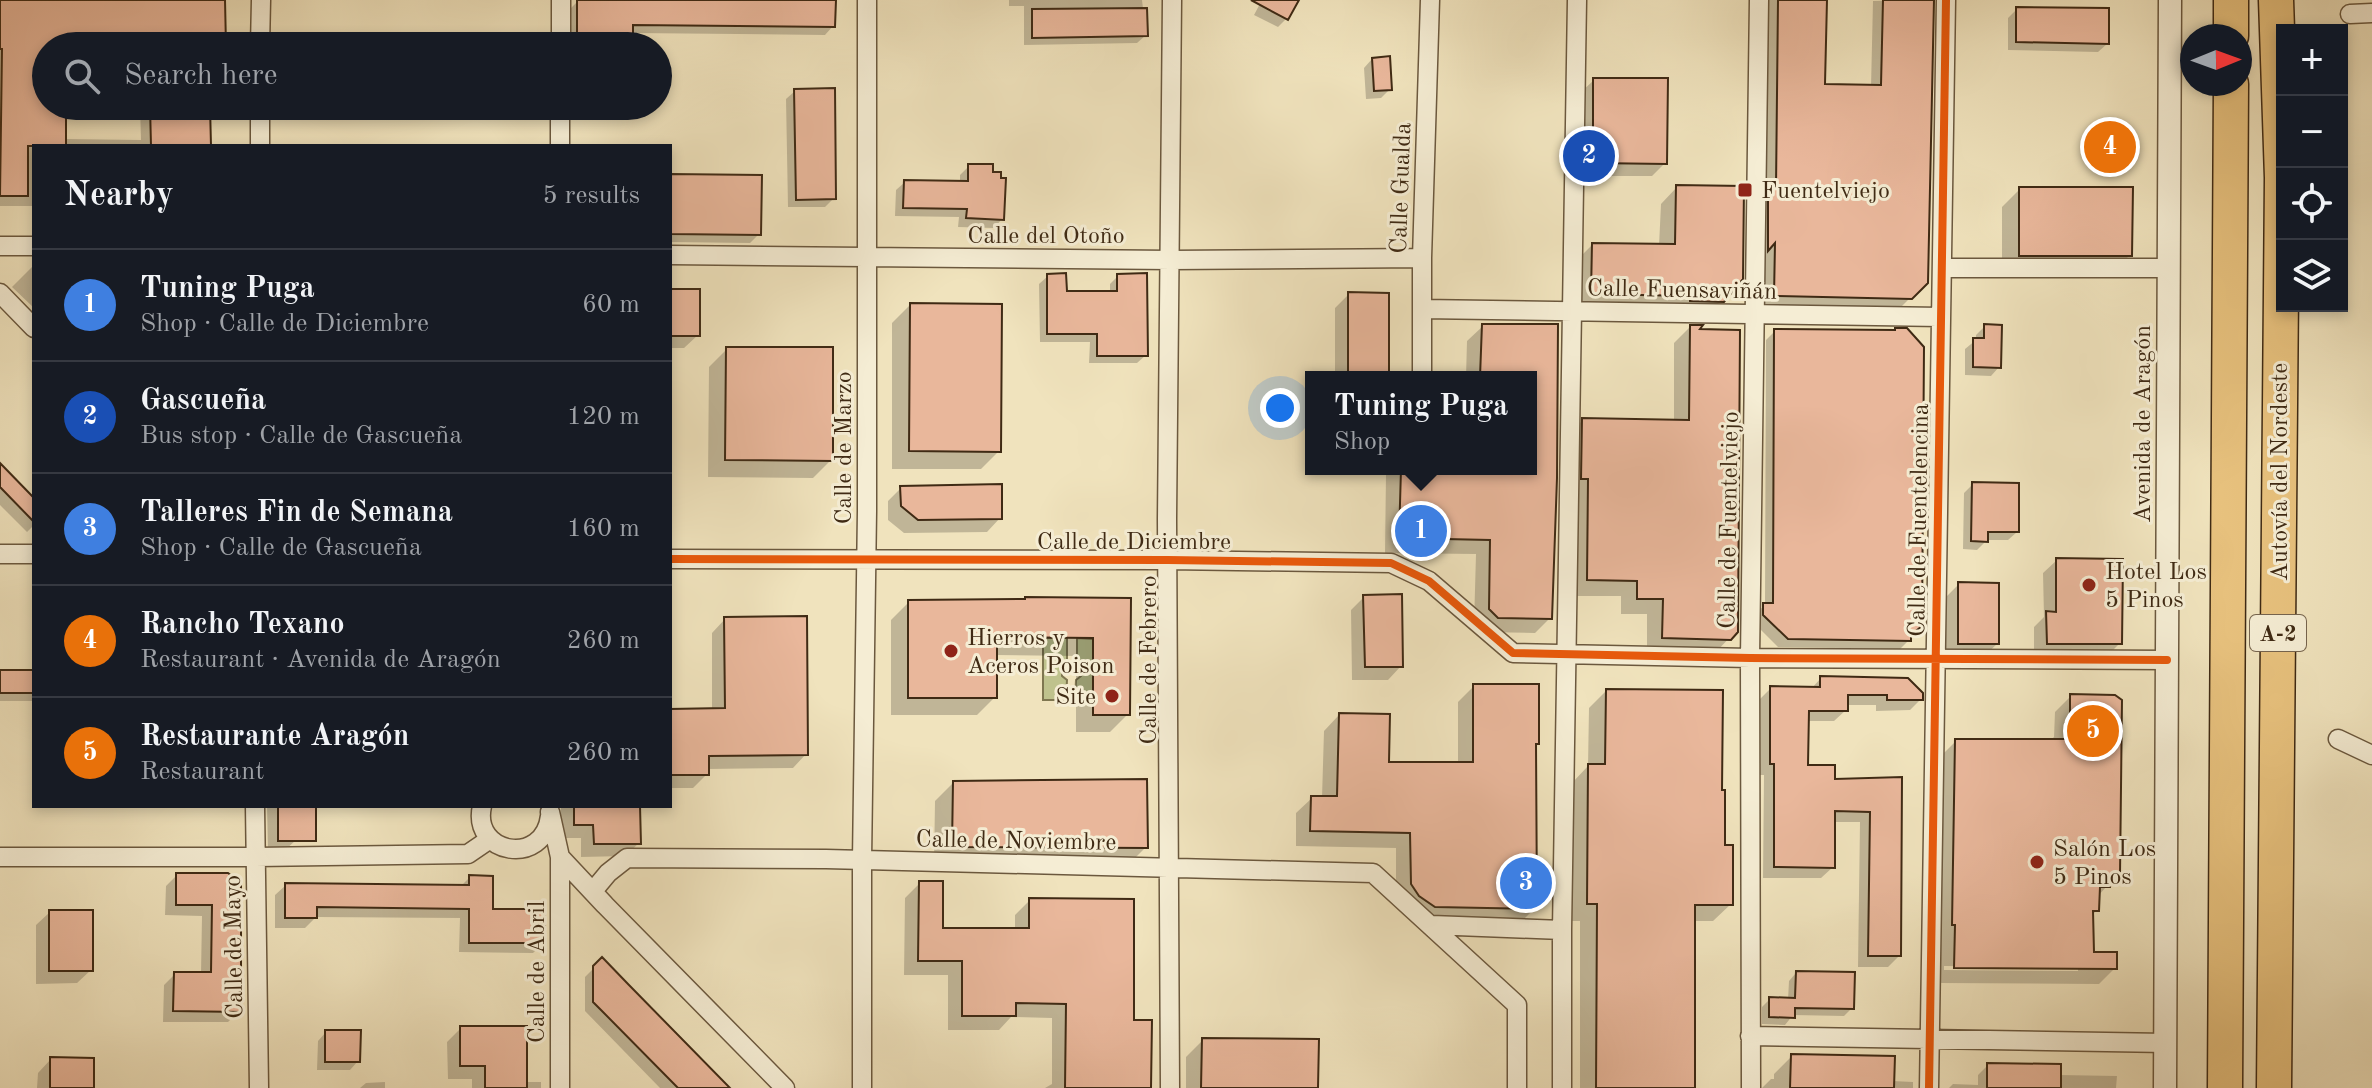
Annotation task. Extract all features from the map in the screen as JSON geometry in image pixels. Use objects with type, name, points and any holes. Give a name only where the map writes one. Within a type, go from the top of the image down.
[{"type":"highway","points":[[2231,0],[2231,24]]},
{"type":"highway","name":"Autovía del Nordeste","points":[[2276,0],[2282,168]]},
{"type":"highway","points":[[2292,0],[2292,24]]},
{"type":"highway","name":"Autovía del Nordeste","points":[[2225,1088],[2231,96]]},
{"type":"highway","name":"Autovía del Nordeste","points":[[2274,1088],[2281,240]]},
{"type":"street","points":[[260,32],[261,0]]},
{"type":"street","points":[[561,0],[561,32]]},
{"type":"street","name":"Calle de Marzo","points":[[862,1088],[867,0]]},
{"type":"street","name":"Calle de Febrero","points":[[1170,1088],[1168,560],[1172,0]]},
{"type":"street","name":"Calle Gualda","points":[[1422,371],[1422,258],[1430,0]]},
{"type":"street","points":[[1562,1088],[1577,0]]},
{"type":"street","name":"Calle de Fuentelviejo","points":[[1751,1088],[1750,658],[1759,0]]},
{"type":"street","name":"Calle de Fuentelencina","points":[[1929,1088],[1946,0]]},
{"type":"street","name":"Avenida de Aragón","points":[[2165,1088],[2170,0]]},
{"type":"street","points":[[2350,14],[2372,13]]},
{"type":"street","points":[[260,120],[260,144]]},
{"type":"street","points":[[560,120],[560,144]]},
{"type":"street","points":[[0,246],[32,246]]},
{"type":"street","name":"Calle del Otoño","points":[[672,255],[1171,260],[1422,258]]},
{"type":"street","points":[[1942,268],[2169,268]]},
{"type":"street","points":[[0,293],[32,326]]},
{"type":"street","name":"Calle Fuensaviñán","points":[[1422,309],[1941,317]]},
{"type":"street","points":[[0,554],[32,554]]},
{"type":"street","name":"Calle de Diciembre","points":[[672,559],[1391,563],[1429,581],[1513,653],[1750,658],[2167,660]]},
{"type":"street","points":[[2338,739],[2372,755]]},
{"type":"street","name":"Calle de Mayo","points":[[255,808],[259,1088]]},
{"type":"street","points":[[478,809],[482,827],[490,839],[508,849],[560,857],[785,1088]]},
{"type":"street","points":[[519,850],[532,846],[542,837],[549,825],[550,809]]},
{"type":"street","name":"Calle de Abril","points":[[550,809],[560,857],[560,1088]]},
{"type":"street","points":[[0,857],[468,854],[490,839]]},
{"type":"street","name":"Calle de Noviembre","points":[[593,891],[608,873],[627,858],[862,860],[1373,873],[1517,1005],[1517,1088]]},
{"type":"street","points":[[1431,925],[1562,930]]},
{"type":"street","points":[[1750,1036],[2166,1043]]},
{"type":"green space","points":[[1043,638],[1067,638],[1067,664],[1062,667],[1062,676],[1067,680],[1066,700],[1043,700]]},
{"type":"green space","points":[[1077,638],[1093,639],[1093,701],[1075,701],[1076,680],[1081,676],[1081,669],[1077,666]]},
{"type":"building","points":[[0,0],[225,0],[226,32],[32,32],[32,120],[66,120],[66,144],[28,146],[28,196],[0,196]]},
{"type":"building","points":[[577,0],[836,0],[835,27],[633,25],[633,32],[577,32]]},
{"type":"building","points":[[1251,0],[1299,0],[1288,20]]},
{"type":"building","points":[[1778,0],[1827,0],[1825,84],[1881,85],[1883,0],[1934,0],[1928,283],[1912,299],[1774,296],[1775,243],[1768,251],[1768,187],[1776,187]]},
{"type":"building","points":[[2016,7],[2109,8],[2109,44],[2016,42]]},
{"type":"building","points":[[1147,8],[1148,36],[1032,38],[1032,9]]},
{"type":"building","points":[[1390,56],[1392,90],[1374,91],[1372,58]]},
{"type":"building","points":[[1593,78],[1668,78],[1667,164],[1593,163]]},
{"type":"building","points":[[835,88],[836,199],[796,200],[794,89]]},
{"type":"building","points":[[150,120],[210,120],[211,144],[151,144]]},
{"type":"building","points":[[968,164],[993,164],[993,172],[1001,172],[1001,178],[1006,178],[1004,220],[966,218],[967,209],[903,208],[904,180],[968,181]]},
{"type":"building","points":[[672,174],[762,175],[761,235],[672,234]]},
{"type":"building","points":[[1676,185],[1744,186],[1743,279],[1724,302],[1690,301],[1690,296],[1591,294],[1592,243],[1675,244]]},
{"type":"building","points":[[2019,187],[2133,187],[2132,256],[2019,256]]},
{"type":"building","points":[[1066,273],[1067,291],[1117,291],[1117,274],[1147,273],[1148,356],[1097,356],[1097,334],[1047,334],[1047,274]]},
{"type":"building","points":[[672,289],[700,289],[700,336],[672,336]]},
{"type":"building","points":[[1348,292],[1389,293],[1389,371],[1348,371]]},
{"type":"building","points":[[910,303],[1002,304],[1001,452],[909,451]]},
{"type":"building","points":[[1482,324],[1558,324],[1552,619],[1498,618],[1489,609],[1490,540],[1399,538],[1401,475],[1537,475],[1537,371],[1480,371]]},
{"type":"building","points":[[1984,324],[2002,325],[2001,368],[1973,367],[1973,338],[1984,338]]},
{"type":"building","points":[[1690,325],[1703,325],[1700,329],[1740,330],[1738,632],[1731,640],[1662,638],[1663,599],[1637,599],[1637,581],[1587,580],[1588,479],[1581,479],[1582,418],[1689,420]]},
{"type":"building","points":[[1907,328],[1924,347],[1922,626],[1911,635],[1911,641],[1788,639],[1763,615],[1763,603],[1773,603],[1774,329]]},
{"type":"building","points":[[726,347],[833,347],[833,461],[725,460]]},
{"type":"building","points":[[0,463],[32,496],[32,520],[0,487]]},
{"type":"building","points":[[1972,482],[2019,483],[2019,532],[1988,532],[1988,542],[1971,541]]},
{"type":"building","points":[[1002,484],[1002,519],[918,520],[901,506],[900,486]]},
{"type":"building","name":"Hotel Los 5 Pinos","points":[[2056,558],[2123,559],[2122,644],[2047,644],[2046,611],[2056,612]]},
{"type":"building","points":[[1958,582],[1999,583],[1999,644],[1958,644]]},
{"type":"building","points":[[1402,594],[1403,667],[1365,667],[1363,595]]},
{"type":"building","points":[[1131,598],[1130,715],[1093,715],[1093,638],[997,637],[997,698],[908,698],[908,600]]},
{"type":"building","points":[[807,616],[808,755],[709,756],[709,775],[672,775],[672,709],[725,708],[724,617]]},
{"type":"building","points":[[0,670],[32,670],[32,693],[0,693]]},
{"type":"building","points":[[1820,676],[1908,678],[1923,693],[1923,700],[1887,700],[1887,695],[1848,695],[1848,711],[1809,711],[1808,765],[1835,765],[1835,779],[1902,777],[1901,956],[1868,956],[1870,812],[1835,811],[1835,868],[1774,867],[1770,686],[1820,687]]},
{"type":"building","points":[[1473,684],[1539,684],[1539,744],[1536,744],[1537,909],[1435,907],[1419,896],[1411,884],[1410,833],[1310,831],[1311,796],[1337,796],[1339,713],[1390,714],[1389,762],[1473,762]]},
{"type":"building","points":[[1606,689],[1723,690],[1722,790],[1725,790],[1725,845],[1733,845],[1733,905],[1695,905],[1695,1088],[1596,1088],[1597,904],[1587,904],[1588,764],[1605,764]]},
{"type":"building","points":[[2070,694],[2115,695],[2122,700],[2120,875],[2111,875],[2110,887],[2100,887],[2099,911],[2093,911],[2094,952],[2117,952],[2117,969],[1954,968],[1955,739],[2065,739],[2065,723],[2070,724]]},
{"type":"building","points":[[1147,779],[1148,848],[952,847],[953,781]]},
{"type":"building","points":[[278,808],[316,808],[316,841],[278,841]]},
{"type":"building","points":[[574,808],[640,808],[641,844],[594,844],[593,825],[574,825]]},
{"type":"building","points":[[176,873],[228,873],[241,883],[241,1012],[173,1011],[174,972],[211,972],[212,905],[176,905]]},
{"type":"building","points":[[469,875],[493,876],[493,909],[545,909],[545,943],[469,943],[469,909],[317,907],[317,918],[285,918],[285,883],[469,885]]},
{"type":"building","points":[[919,881],[943,881],[943,928],[1029,928],[1029,898],[1134,899],[1134,1020],[1152,1020],[1151,1088],[1065,1088],[1066,1004],[1016,1003],[1016,1016],[962,1016],[962,961],[918,961]]},
{"type":"building","points":[[49,910],[93,910],[93,971],[49,971]]},
{"type":"building","points":[[602,957],[730,1088],[678,1088],[593,1002],[593,966]]},
{"type":"building","points":[[1796,971],[1855,972],[1854,1009],[1795,1008],[1795,1018],[1769,1017],[1769,997],[1795,998]]},
{"type":"building","points":[[460,1026],[527,1026],[527,1088],[485,1088],[485,1066],[460,1066]]},
{"type":"building","points":[[325,1030],[361,1030],[360,1062],[325,1062]]},
{"type":"building","points":[[1202,1038],[1319,1039],[1318,1088],[1201,1088]]},
{"type":"building","points":[[1791,1054],[1895,1056],[1894,1088],[1790,1088]]},
{"type":"building","points":[[50,1057],[94,1058],[94,1088],[50,1088]]},
{"type":"building","points":[[1987,1063],[2061,1064],[2061,1088],[1987,1088]]},
{"type":"cycle path","points":[[1929,1088],[1946,0]]},
{"type":"cycle path","points":[[672,559],[1391,563],[1429,581],[1513,653],[1750,658],[2167,660]]},
{"type":"place","name":"Rancho Texano","points":[[2110,147]]},
{"type":"place","name":"Gascueña","points":[[1589,156]]},
{"type":"place","name":"Fuentelviejo","points":[[1745,190]]},
{"type":"place","name":"Tuning Puga","points":[[1421,531]]},
{"type":"place","name":"Hotel Los 5 Pinos","points":[[2089,585]]},
{"type":"place","name":"Hierros y Aceros Poison","points":[[951,651]]},
{"type":"place","name":"Site","points":[[1112,696]]},
{"type":"place","name":"Restaurante Aragón","points":[[2093,731]]},
{"type":"place","name":"Salón Los 5 Pinos","points":[[2037,862]]},
{"type":"place","name":"Talleres Fin de Semana","points":[[1526,883]]}]
